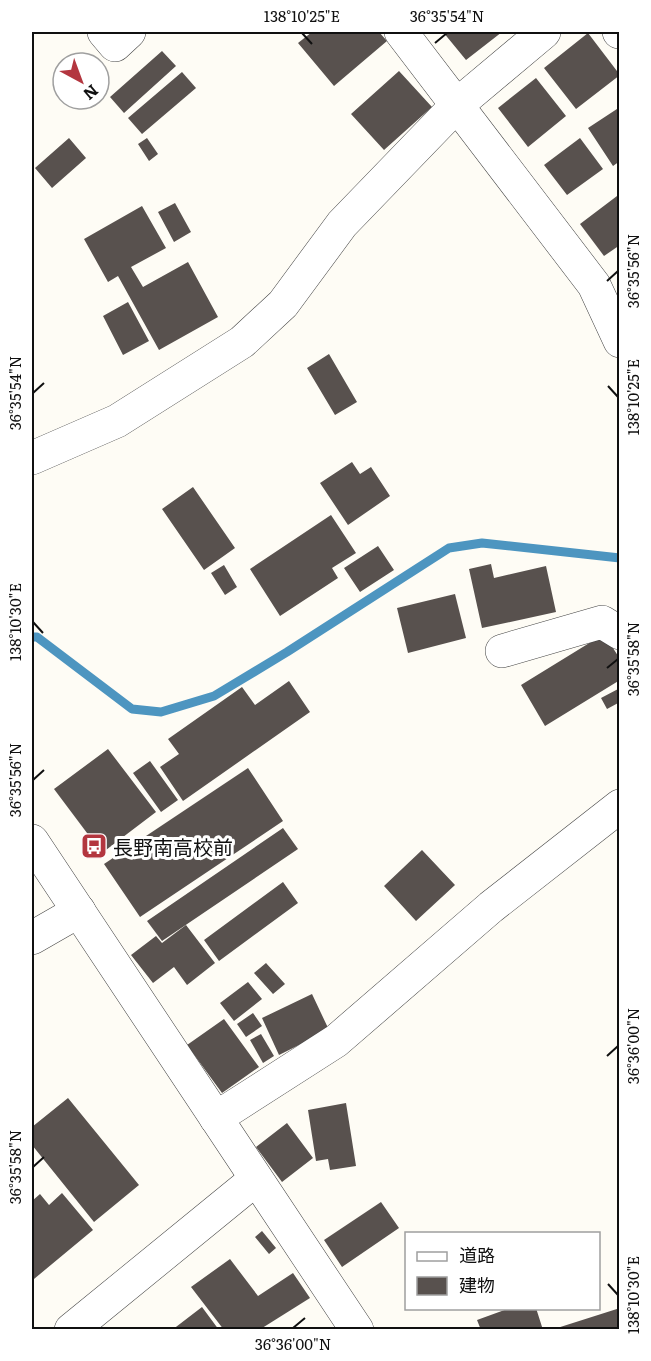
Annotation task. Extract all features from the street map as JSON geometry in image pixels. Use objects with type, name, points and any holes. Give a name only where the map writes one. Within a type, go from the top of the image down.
[{"type":"street","points":[[104,32],[115,45],[129,32]]},
{"type":"street","points":[[401,32],[594,285],[620,341]]},
{"type":"street","points":[[32,458],[117,421],[242,342],[283,304],[342,224],[457,105],[544,32]]},
{"type":"street","points":[[502,651],[602,622],[620,633]]},
{"type":"street","points":[[216,1118],[336,1041],[491,907],[620,806]]},
{"type":"street","points":[[32,841],[357,1329]]},
{"type":"street","points":[[32,938],[79,911]]},
{"type":"street","points":[[71,1329],[256,1179]]},
{"type":"building","points":[[312,32],[379,32],[387,41],[334,86],[298,43]]},
{"type":"building","points":[[443,32],[502,32],[466,60]]},
{"type":"building","points":[[588,33],[620,75],[576,109],[544,68]]},
{"type":"building","points":[[162,51],[176,66],[124,113],[111,96]]},
{"type":"building","points":[[399,71],[432,107],[384,150],[351,114]]},
{"type":"building","points":[[182,72],[196,88],[142,134],[128,118]]},
{"type":"building","points":[[536,78],[566,116],[528,147],[498,108]]},
{"type":"building","points":[[620,107],[620,161],[613,166],[588,128]]},
{"type":"building","points":[[69,138],[86,158],[52,188],[35,168]]},
{"type":"building","points":[[147,138],[158,154],[149,161],[138,144]]},
{"type":"building","points":[[580,138],[603,169],[567,195],[544,165]]},
{"type":"building","points":[[617,196],[620,199],[620,245],[604,256],[580,224]]},
{"type":"building","points":[[175,203],[191,232],[174,242],[158,212]]},
{"type":"building","points":[[142,206],[166,248],[131,267],[143,287],[188,262],[218,317],[159,350],[118,276],[108,282],[84,239]]},
{"type":"building","points":[[128,302],[149,341],[123,355],[103,316]]},
{"type":"building","points":[[329,354],[357,402],[335,415],[307,368]]},
{"type":"building","points":[[352,462],[360,474],[371,467],[390,496],[348,525],[320,483]]},
{"type":"building","points":[[193,487],[235,548],[204,570],[162,509]]},
{"type":"building","points":[[331,515],[356,553],[332,568],[338,578],[280,616],[250,569]]},
{"type":"building","points":[[378,546],[394,570],[360,592],[344,568]]},
{"type":"building","points":[[491,564],[494,578],[546,566],[556,612],[482,628],[469,569]]},
{"type":"building","points":[[224,565],[237,587],[225,595],[211,573]]},
{"type":"building","points":[[455,594],[466,638],[408,653],[397,608]]},
{"type":"building","points":[[604,634],[620,659],[620,680],[545,726],[521,685]]},
{"type":"building","points":[[289,681],[310,712],[183,801],[160,767],[179,754],[168,739],[242,687],[255,705]]},
{"type":"building","points":[[620,688],[620,702],[607,709],[601,698]]},
{"type":"building","points":[[108,749],[156,812],[102,853],[54,789]]},
{"type":"building","points":[[150,761],[178,800],[161,812],[133,773]]},
{"type":"building","points":[[248,768],[283,821],[140,917],[104,864]]},
{"type":"building","points":[[283,828],[298,849],[162,941],[147,921]]},
{"type":"building","points":[[422,850],[455,885],[416,921],[384,886]]},
{"type":"building","points":[[283,882],[298,903],[219,961],[204,940]]},
{"type":"building","points":[[186,925],[215,963],[187,985],[174,967],[153,983],[131,955],[156,936],[162,943]]},
{"type":"building","points":[[266,963],[285,984],[273,994],[254,973]]},
{"type":"building","points":[[248,982],[262,999],[234,1021],[220,1003]]},
{"type":"building","points":[[312,994],[329,1030],[279,1055],[262,1018]]},
{"type":"building","points":[[253,1013],[262,1026],[246,1037],[237,1024]]},
{"type":"building","points":[[224,1019],[259,1067],[222,1093],[187,1045]]},
{"type":"building","points":[[261,1034],[274,1056],[263,1063],[250,1040]]},
{"type":"building","points":[[68,1098],[139,1185],[94,1222],[32,1145],[32,1127]]},
{"type":"building","points":[[346,1103],[356,1166],[330,1170],[328,1159],[316,1161],[308,1110]]},
{"type":"building","points":[[287,1123],[313,1158],[282,1182],[256,1147]]},
{"type":"building","points":[[62,1193],[93,1230],[34,1279],[32,1277],[32,1201],[40,1194],[49,1205]]},
{"type":"building","points":[[381,1202],[399,1228],[342,1267],[324,1240]]},
{"type":"building","points":[[262,1231],[276,1248],[269,1254],[255,1237]]},
{"type":"building","points":[[230,1259],[258,1296],[293,1273],[310,1298],[259,1330],[224,1330],[191,1287]]},
{"type":"building","points":[[202,1307],[219,1330],[172,1330]]},
{"type":"building","points":[[620,1308],[620,1330],[554,1330],[554,1329]]},
{"type":"building","points":[[504,1310],[537,1310],[543,1330],[481,1330],[477,1320]]},
{"type":"waterway","points":[[32,637],[37,637],[132,709],[161,712],[214,696],[449,548],[482,543],[620,558]]},
{"type":"place","name":"長野南高校前","points":[[94,846]]}]
